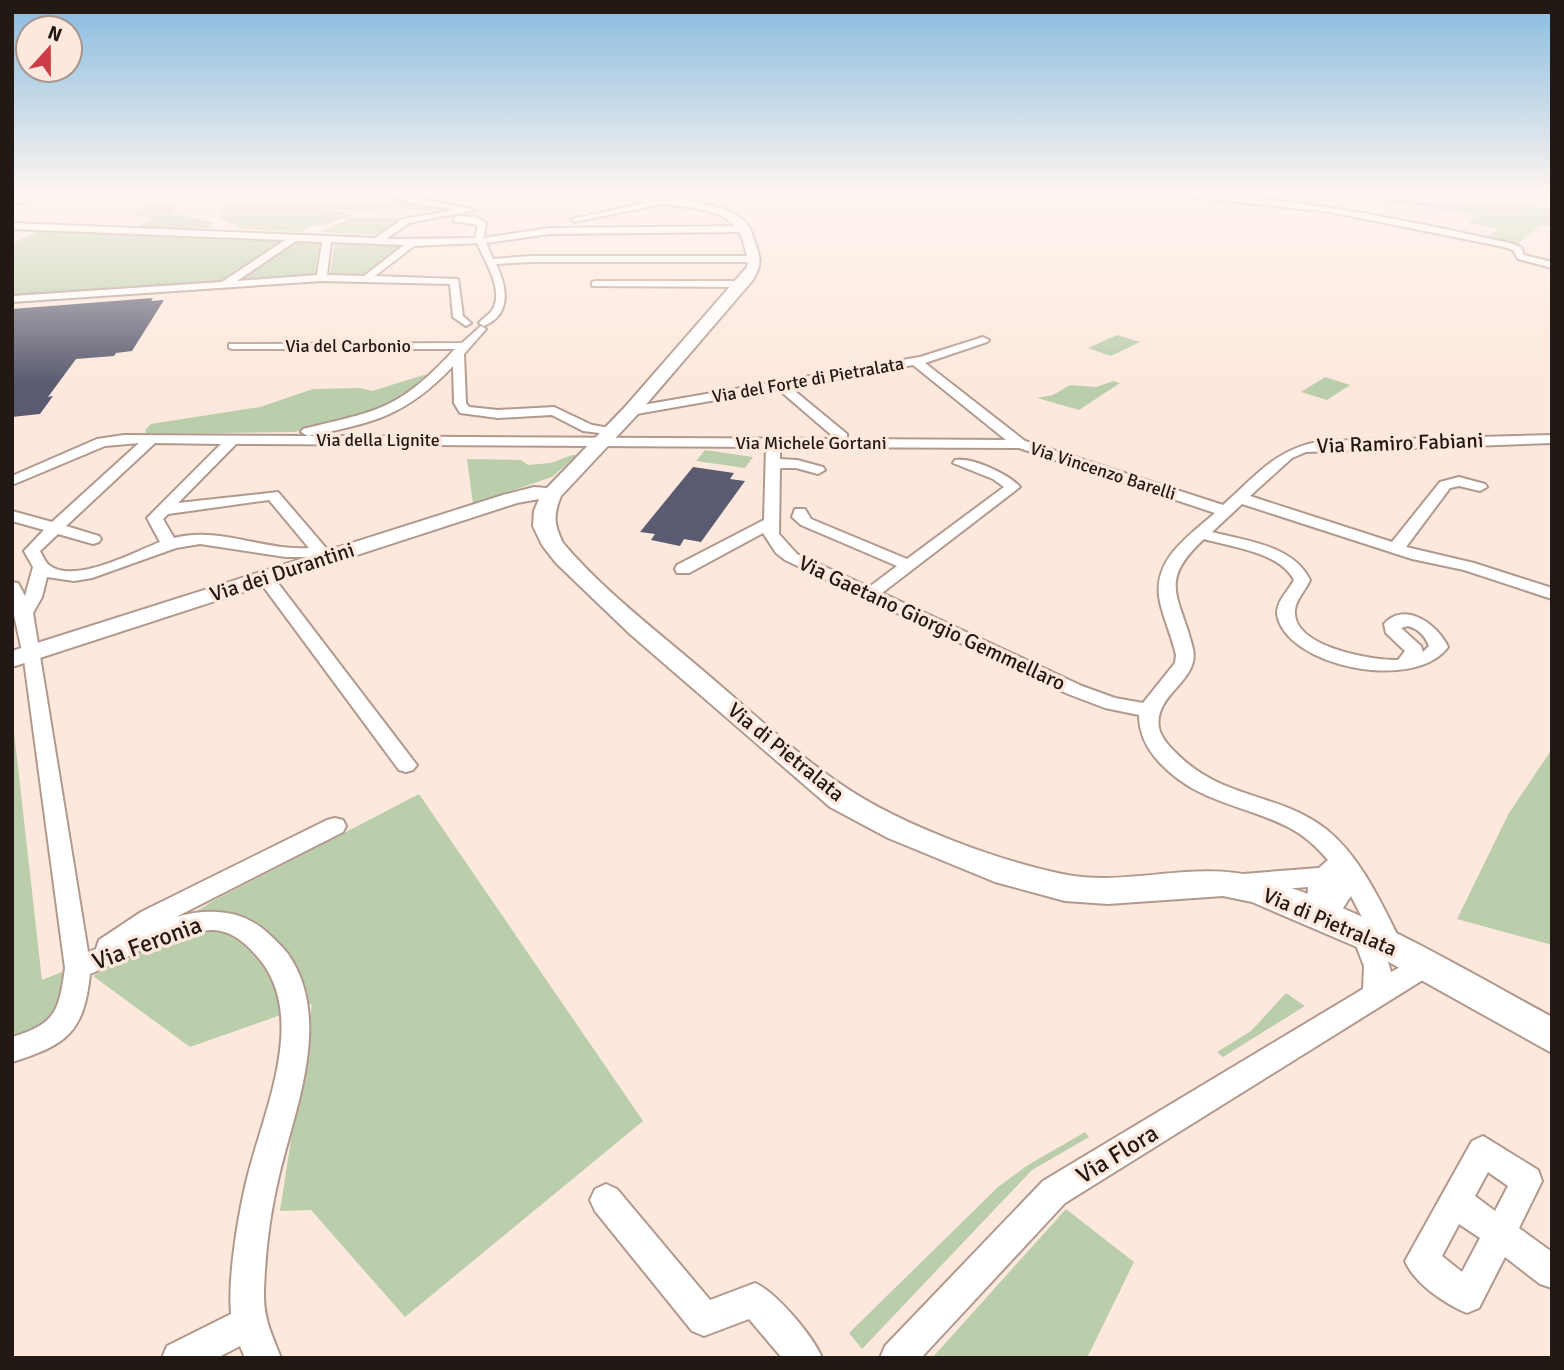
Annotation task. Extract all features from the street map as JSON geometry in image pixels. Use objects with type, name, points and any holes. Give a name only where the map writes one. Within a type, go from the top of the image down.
[{"type":"street","points":[[224,285],[266,257]]},
{"type":"street","points":[[322,278],[326,257]]},
{"type":"street","points":[[368,278],[394,257]]},
{"type":"street","points":[[303,436],[369,418],[398,406],[420,390],[496,313],[502,300],[502,291],[489,257]]},
{"type":"street","points":[[1522,257],[1552,265]]},
{"type":"street","points":[[491,262],[531,259],[755,259],[752,271],[742,284],[631,411],[552,494]]},
{"type":"street","points":[[12,299],[322,278],[455,281],[458,317],[465,327],[460,402],[464,409],[494,414],[554,411],[607,437]]},
{"type":"street","points":[[596,284],[742,284]]},
{"type":"street","points":[[465,327],[482,326]]},
{"type":"street","name":"Via del Forte di Pietralata","points":[[631,411],[915,361],[983,341]]},
{"type":"street","name":"Via del Carbonio","points":[[233,346],[463,348]]},
{"type":"street","name":"Via Vincenzo Barelli","points":[[915,361],[1020,444],[1397,547],[1418,556],[1468,566],[1552,594]]},
{"type":"street","points":[[780,385],[842,438]]},
{"type":"street","points":[[972,442],[987,417]]},
{"type":"street","name":"Via della Lignite","points":[[12,481],[102,442],[153,438],[607,437]]},
{"type":"street","name":"Via Michele Gortani","points":[[607,437],[773,443],[1020,444]]},
{"type":"street","points":[[153,438],[33,549],[41,567],[56,575],[86,575],[170,545],[213,540],[324,555]]},
{"type":"street","points":[[170,545],[155,522],[163,510],[233,439]]},
{"type":"street","name":"Via Ramiro Fabiani","points":[[1149,710],[1157,694],[1183,666],[1185,657],[1170,611],[1166,592],[1167,574],[1178,554],[1287,456],[1309,446],[1552,439]]},
{"type":"street","points":[[683,569],[770,523],[773,443]]},
{"type":"street","points":[[772,463],[797,464],[818,470]]},
{"type":"street","points":[[870,594],[1013,487],[998,476],[960,463]]},
{"type":"street","points":[[1397,547],[1445,485],[1460,481],[1480,487]]},
{"type":"street","name":"Via dei Durantini","points":[[22,656],[265,578],[324,555],[520,496],[534,493],[552,494]]},
{"type":"street","name":"Via di Pietralata","points":[[552,494],[544,512],[544,526],[553,545],[564,558],[639,629],[784,754],[831,792],[860,810],[960,856],[1049,886],[1108,891],[1230,884],[1257,890],[1378,941],[1552,1036]]},
{"type":"street","points":[[163,510],[273,495],[324,555]]},
{"type":"street","points":[[800,512],[800,517],[806,522],[908,565]]},
{"type":"street","points":[[15,516],[93,539]]},
{"type":"street","name":"Via Gaetano Giorgio Gemmellaro","points":[[770,523],[771,534],[776,543],[791,557],[1075,690],[1112,704],[1149,710]]},
{"type":"street","points":[[1203,534],[1271,554],[1294,566],[1302,580],[1286,612],[1294,627],[1310,642],[1335,656],[1362,664],[1402,666]]},
{"type":"street","points":[[24,613],[33,597],[41,567]]},
{"type":"street","points":[[265,578],[406,765]]},
{"type":"street","name":"Via Feronia","points":[[12,587],[24,613],[22,656],[78,968],[156,937],[211,920],[224,922],[248,932],[269,947],[291,983],[295,1004],[296,1039],[262,1181],[246,1290],[248,1324],[264,1358]]},
{"type":"street","points":[[1149,710],[1148,725],[1156,744],[1193,782],[1228,799],[1303,825],[1327,843],[1331,870],[1378,941],[1379,972],[1374,996]]},
{"type":"street","points":[[12,1050],[45,1040],[59,1030],[75,1001],[78,968],[150,919],[335,826]]},
{"type":"street","points":[[1230,884],[1331,870]]},
{"type":"street","points":[[1321,915],[1317,893],[1331,870]]},
{"type":"street","name":"Via Flora","points":[[897,1358],[1054,1192],[1425,965]]},
{"type":"street","points":[[1483,1151],[1527,1181],[1500,1234],[1467,1296],[1420,1261],[1483,1151]]},
{"type":"street","points":[[606,1200],[704,1319],[755,1300],[805,1358]]},
{"type":"street","points":[[1455,1201],[1552,1272]]},
{"type":"street","points":[[179,1358],[248,1324]]},
{"type":"green space","points":[[12,257],[257,257],[217,283],[12,297]]},
{"type":"green space","points":[[271,257],[317,257],[314,277],[235,282]]},
{"type":"green space","points":[[333,257],[390,257],[367,276],[330,276]]},
{"type":"green space","points":[[1117,335],[1140,342],[1111,356],[1088,348]]},
{"type":"green space","points":[[427,374],[398,401],[358,417],[294,432],[159,434],[146,433],[145,430],[151,424],[260,407],[313,389],[361,388],[372,391]]},
{"type":"green space","points":[[1325,377],[1350,385],[1327,400],[1301,392]]},
{"type":"green space","points":[[1113,381],[1120,383],[1079,410],[1037,398],[1053,395],[1070,385],[1096,387]]},
{"type":"green space","points":[[705,450],[753,457],[745,468],[696,461]]},
{"type":"green space","points":[[577,455],[552,477],[473,504],[467,459],[521,460],[528,465],[551,463]]},
{"type":"green space","points":[[12,714],[42,980],[62,972],[64,989],[52,1024],[12,1037]]},
{"type":"green space","points":[[1552,749],[1552,945],[1457,919],[1509,813]]},
{"type":"green space","points":[[419,794],[643,1121],[405,1317],[311,1210],[280,1211],[312,1004],[190,1047],[93,976],[213,901]]},
{"type":"green space","points":[[1286,993],[1305,1006],[1223,1057],[1217,1052],[1251,1031]]},
{"type":"green space","points":[[1085,1132],[1089,1137],[1032,1170],[862,1349],[849,1333],[998,1187],[1028,1165]]},
{"type":"green space","points":[[1066,1209],[1134,1262],[1087,1358],[932,1358]]},
{"type":"building","points":[[153,298],[151,301],[164,300],[132,351],[116,353],[114,356],[76,359],[48,397],[53,396],[40,414],[12,417],[12,309]]},
{"type":"building","points":[[693,467],[734,473],[730,479],[745,481],[701,542],[684,539],[680,546],[651,540],[655,534],[640,532]]}]
